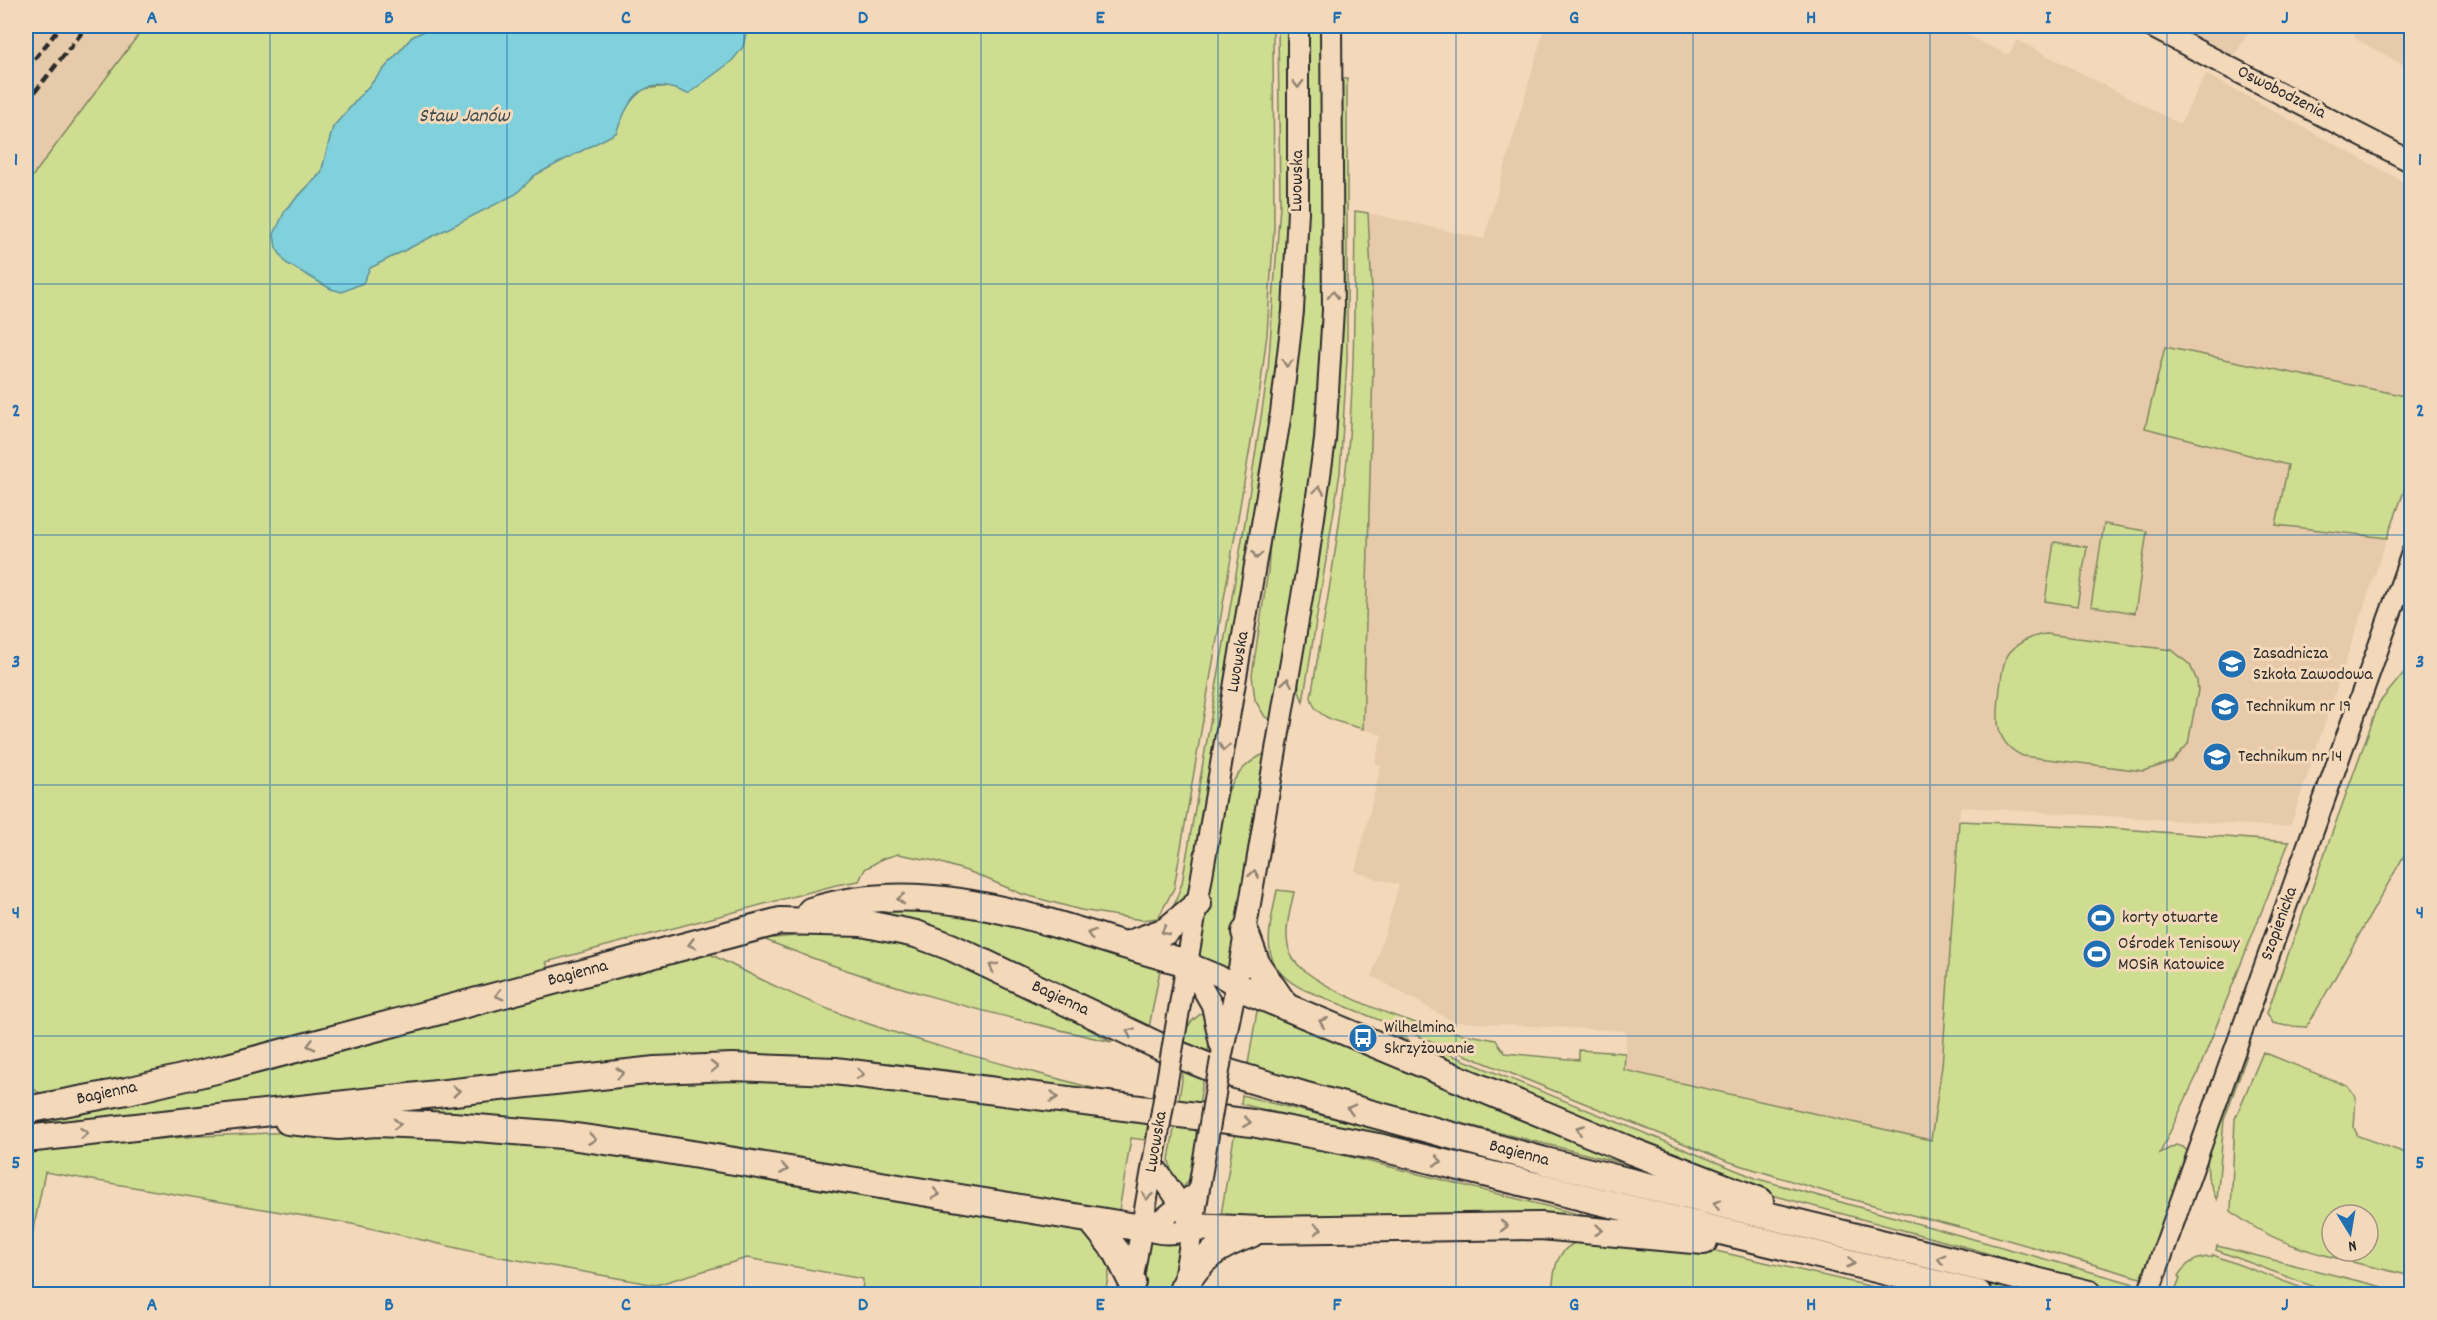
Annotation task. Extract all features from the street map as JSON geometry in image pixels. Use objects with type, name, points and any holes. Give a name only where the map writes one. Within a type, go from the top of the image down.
[{"type":"main road","points":[[780,921],[823,907],[848,903],[915,899],[975,904],[1013,912],[1188,963]]},
{"type":"main road","points":[[1126,945],[1166,931],[1198,904]]},
{"type":"main road","name":"Bagienna","points":[[26,1110],[178,1079],[780,921],[862,923],[916,934],[963,952],[1167,1050],[1209,1067],[1545,1161],[2089,1294]]},
{"type":"main road","points":[[1245,932],[1260,971],[1286,1007]]},
{"type":"main road","points":[[1218,1001],[1286,1007],[1634,1152],[1856,1238]]},
{"type":"main road","name":"Bagienna","points":[[26,1139],[655,1070],[732,1067],[802,1069],[1058,1098],[1272,1126],[1421,1157],[1978,1294]]},
{"type":"main road","points":[[231,1116],[339,1126],[376,1123],[475,1127],[562,1135],[694,1154],[1142,1228]]},
{"type":"main road","points":[[1187,1216],[1260,1230],[1541,1226],[1794,1250]]},
{"type":"main road","points":[[1092,1221],[1117,1252],[1131,1288]]},
{"type":"main road","points":[[1182,1291],[1193,1271],[1215,1251],[1226,1243],[1260,1230]]},
{"type":"street","name":"Lwowska","points":[[1131,1288],[1281,413],[1293,311],[1298,211],[1298,26]]},
{"type":"street","name":"Lwowska","points":[[1218,1001],[1245,932],[1306,573],[1327,420],[1333,258],[1331,26]]},
{"type":"street","name":"Oswobodzenia","points":[[2150,26],[2412,162]]},
{"type":"street","name":"Szopienicka","points":[[2148,1294],[2412,553]]},
{"type":"street","points":[[1188,963],[1218,1001]]},
{"type":"street","points":[[1142,1228],[1154,1233],[1181,1234],[1199,1183],[1221,1059],[1217,1021],[1218,1001],[1224,978],[1188,963]]},
{"type":"street","points":[[1177,1022],[1218,1001]]},
{"type":"street","points":[[1154,1164],[1187,1216],[1182,1291]]},
{"type":"shaded area","points":[[29,26],[145,26],[26,185],[26,30]]},
{"type":"shaded area","points":[[1545,26],[1948,26],[2006,54],[2010,53],[2017,40],[2180,124],[2206,74],[2411,186],[2411,397],[2165,347],[2146,428],[2288,465],[2276,525],[2387,538],[2291,824],[2281,827],[1960,807],[1942,1066],[1932,1140],[1624,1070],[1626,1031],[1454,1022],[1372,976],[1399,885],[1355,872],[1381,765],[1375,764],[1382,735],[1363,729],[1374,332],[1368,213],[1484,239]]},
{"type":"shaded area","points":[[2164,26],[2253,26],[2231,60]]},
{"type":"shaded area","points":[[2359,26],[2411,26],[2411,69],[2354,38]]},
{"type":"green space","points":[[145,26],[434,26],[412,37],[333,127],[321,173],[286,209],[370,268],[515,194],[535,175],[615,133],[626,106],[643,89],[669,86],[747,28],[746,26],[1273,26],[1274,228],[1267,334],[1260,390],[1174,888],[1158,918],[1142,920],[1081,910],[1022,894],[973,873],[935,861],[898,854],[882,859],[865,869],[859,881],[836,885],[546,962],[550,973],[313,1036],[47,1096],[36,1091],[26,1078],[26,185]]},
{"type":"green space","points":[[1278,26],[1290,26],[1292,185],[1279,378],[1190,894],[1169,919],[1182,883],[1244,528],[1268,371],[1280,205]]},
{"type":"green space","points":[[1305,26],[1323,26],[1325,250],[1322,384],[1309,511],[1272,721],[1265,717],[1255,700],[1252,675],[1268,571]]},
{"type":"green space","points":[[1339,79],[1347,79],[1347,360],[1340,473],[1303,702],[1299,691],[1298,668],[1322,521]]},
{"type":"green space","points":[[1355,211],[1368,213],[1374,332],[1363,729],[1324,716],[1313,705],[1311,697],[1336,542],[1348,449],[1353,360]]},
{"type":"green space","points":[[2165,347],[2411,397],[2411,472],[2387,538],[2276,525],[2288,465],[2145,428]]},
{"type":"green space","points":[[2104,524],[2147,531],[2135,613],[2091,606]]},
{"type":"green space","points":[[2054,542],[2087,547],[2077,606],[2045,601]]},
{"type":"green space","points":[[2046,634],[2172,650],[2190,665],[2197,681],[2198,690],[2188,744],[2172,762],[2143,771],[2023,756],[2013,750],[2001,736],[1998,718],[2004,665],[2007,656],[2017,645]]},
{"type":"green space","points":[[2411,664],[2411,843],[2307,1027],[2273,1023],[2267,1013],[2379,703]]},
{"type":"green space","points":[[1266,753],[1229,972],[1197,961],[1226,797],[1241,771]]},
{"type":"green space","name":"Ośrodek Tenisowy MOSiR Katowice","points":[[1959,821],[2096,827],[2289,842],[2197,1075],[2160,1153],[2176,1145],[2183,1147],[2190,1154],[2141,1278],[1994,1236],[1846,1198],[1727,1161],[1305,990],[1289,981],[1272,960],[1269,934],[1277,890],[1294,892],[1287,940],[1291,955],[1299,966],[1329,987],[1388,1013],[1438,1029],[1496,1040],[1505,1053],[1579,1060],[1579,1050],[1625,1053],[1624,1070],[1931,1140],[1942,1066]]},
{"type":"green space","points":[[864,910],[955,910],[1161,965],[1148,1033]]},
{"type":"green space","points":[[826,933],[869,935],[914,944],[1042,1003],[1112,1042],[935,998],[848,971],[763,939]]},
{"type":"green space","points":[[708,953],[807,1000],[873,1026],[972,1056],[1104,1091],[879,1062],[804,1056],[667,1057],[26,1130],[26,1118],[574,988]]},
{"type":"green space","points":[[1258,1005],[1646,1169],[1247,1070]]},
{"type":"green space","points":[[1204,1011],[1210,1039],[1196,1122],[1196,1159],[1193,1174],[1181,1191],[1172,1175],[1169,1160],[1182,1080],[1180,1052],[1185,1031],[1191,1022]]},
{"type":"green space","points":[[1398,1036],[1405,1037],[1411,1044],[1449,1054],[1758,1179],[2138,1285],[2135,1294],[2118,1293],[1973,1249],[1761,1192],[1424,1054]]},
{"type":"green space","points":[[2263,1052],[2347,1086],[2356,1097],[2354,1128],[2358,1136],[2411,1155],[2411,1276],[2357,1263],[2380,1263],[2380,1203],[2320,1203],[2320,1254],[2272,1236],[2231,1211],[2235,1119]]},
{"type":"green space","points":[[2247,1055],[2224,1120],[2217,1201],[2208,1177],[2207,1158],[2241,1061]]},
{"type":"green space","points":[[663,1077],[666,1083],[804,1077],[1149,1117],[1145,1140],[1131,1138],[1118,1217],[322,1114]]},
{"type":"green space","points":[[1242,1095],[2049,1294],[2016,1294],[1241,1104]]},
{"type":"green space","points":[[321,1131],[504,1137],[1081,1228],[1112,1255],[1105,1294],[862,1294],[863,1279],[747,1258],[656,1285],[479,1253],[352,1224],[45,1172],[26,1265],[26,1148],[201,1136]]},
{"type":"green space","points":[[1235,1131],[1315,1148],[1598,1219],[1220,1221]]},
{"type":"green space","points":[[1147,1238],[1181,1242],[1172,1294],[1137,1294]]},
{"type":"green space","points":[[1581,1240],[1687,1246],[1904,1294],[1552,1294],[1555,1269],[1560,1255],[1572,1244]]},
{"type":"green space","points":[[2217,1246],[2411,1294],[2333,1294],[2216,1250]]},
{"type":"green space","points":[[2213,1255],[2318,1294],[2200,1294],[2176,1289],[2180,1279],[2178,1276],[2184,1268],[2196,1260]]},
{"type":"water","name":"Staw Janów","points":[[434,26],[746,26],[747,28],[743,47],[732,61],[688,94],[660,86],[641,91],[627,108],[616,133],[535,175],[516,194],[370,268],[363,283],[342,292],[331,289],[286,263],[276,248],[274,234],[286,209],[321,173],[333,127],[412,37]]},
{"type":"railway","points":[[26,70],[61,26]]},
{"type":"railway","points":[[26,103],[87,26]]},
{"type":"place","name":"Zasadnicza Szkoła Zawodowa","points":[[2232,664]]},
{"type":"place","name":"Technikum nr 19","points":[[2225,707]]},
{"type":"place","name":"Technikum nr 14","points":[[2217,757]]},
{"type":"place","name":"korty otwarte","points":[[2101,918]]},
{"type":"place","name":"Ośrodek Tenisowy MOSiR Katowice","points":[[2097,954]]},
{"type":"place","name":"Wilhelmina Skrzyżowanie","points":[[1363,1038]]}]
